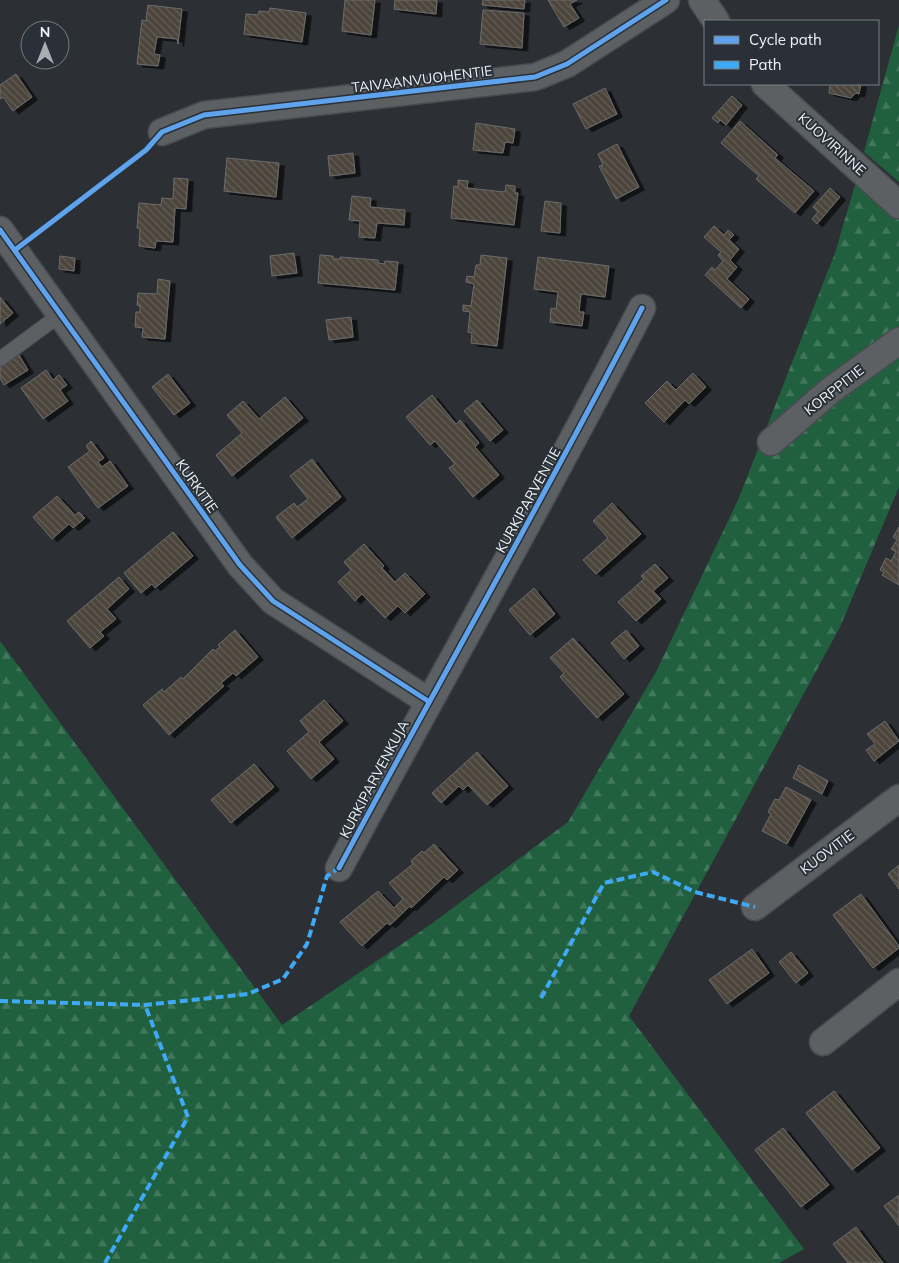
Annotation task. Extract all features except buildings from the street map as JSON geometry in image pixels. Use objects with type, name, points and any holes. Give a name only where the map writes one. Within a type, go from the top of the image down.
[{"type":"street","name":"TAIVAANVUOHENTIE","points":[[162,132],[204,116],[535,77],[567,64],[666,0]]},
{"type":"street","points":[[702,0],[715,20]]},
{"type":"street","name":"KUOVIRINNE","points":[[766,85],[899,205]]},
{"type":"street","name":"KURKITIE","points":[[0,230],[240,565],[274,601],[428,701]]},
{"type":"street","name":"KURKIPARVENTIE","points":[[428,701],[573,442],[642,308]]},
{"type":"street","name":"KORPPITIE","points":[[771,442],[831,390],[899,341]]},
{"type":"street","name":"KURKIPARVENKUJA","points":[[339,868],[428,701]]},
{"type":"street","name":"KUOVITIE","points":[[755,907],[899,798]]},
{"type":"street","points":[[823,1042],[899,982]]},
{"type":"lane","points":[[0,359],[61,314]]},
{"type":"green space","points":[[899,25],[899,182],[864,152]]},
{"type":"green space","points":[[857,178],[899,216],[899,487],[840,627],[629,1016],[804,1249],[779,1263],[0,1263],[0,641],[282,1025],[430,925],[568,822],[657,670],[738,500],[835,253]]},
{"type":"marked path","points":[[0,1001],[145,1005],[248,994],[283,979],[307,944],[327,876],[339,868]]},
{"type":"marked path","points":[[541,998],[604,883],[653,872],[695,892],[755,907]]},
{"type":"marked path","points":[[105,1263],[188,1117],[145,1005]]},
{"type":"cycle path","points":[[15,250],[146,150],[162,132],[204,115],[535,77],[567,64],[666,0]]},
{"type":"cycle path","points":[[0,230],[240,565],[273,601],[428,701]]},
{"type":"cycle path","points":[[339,868],[568,449],[642,308]]}]
